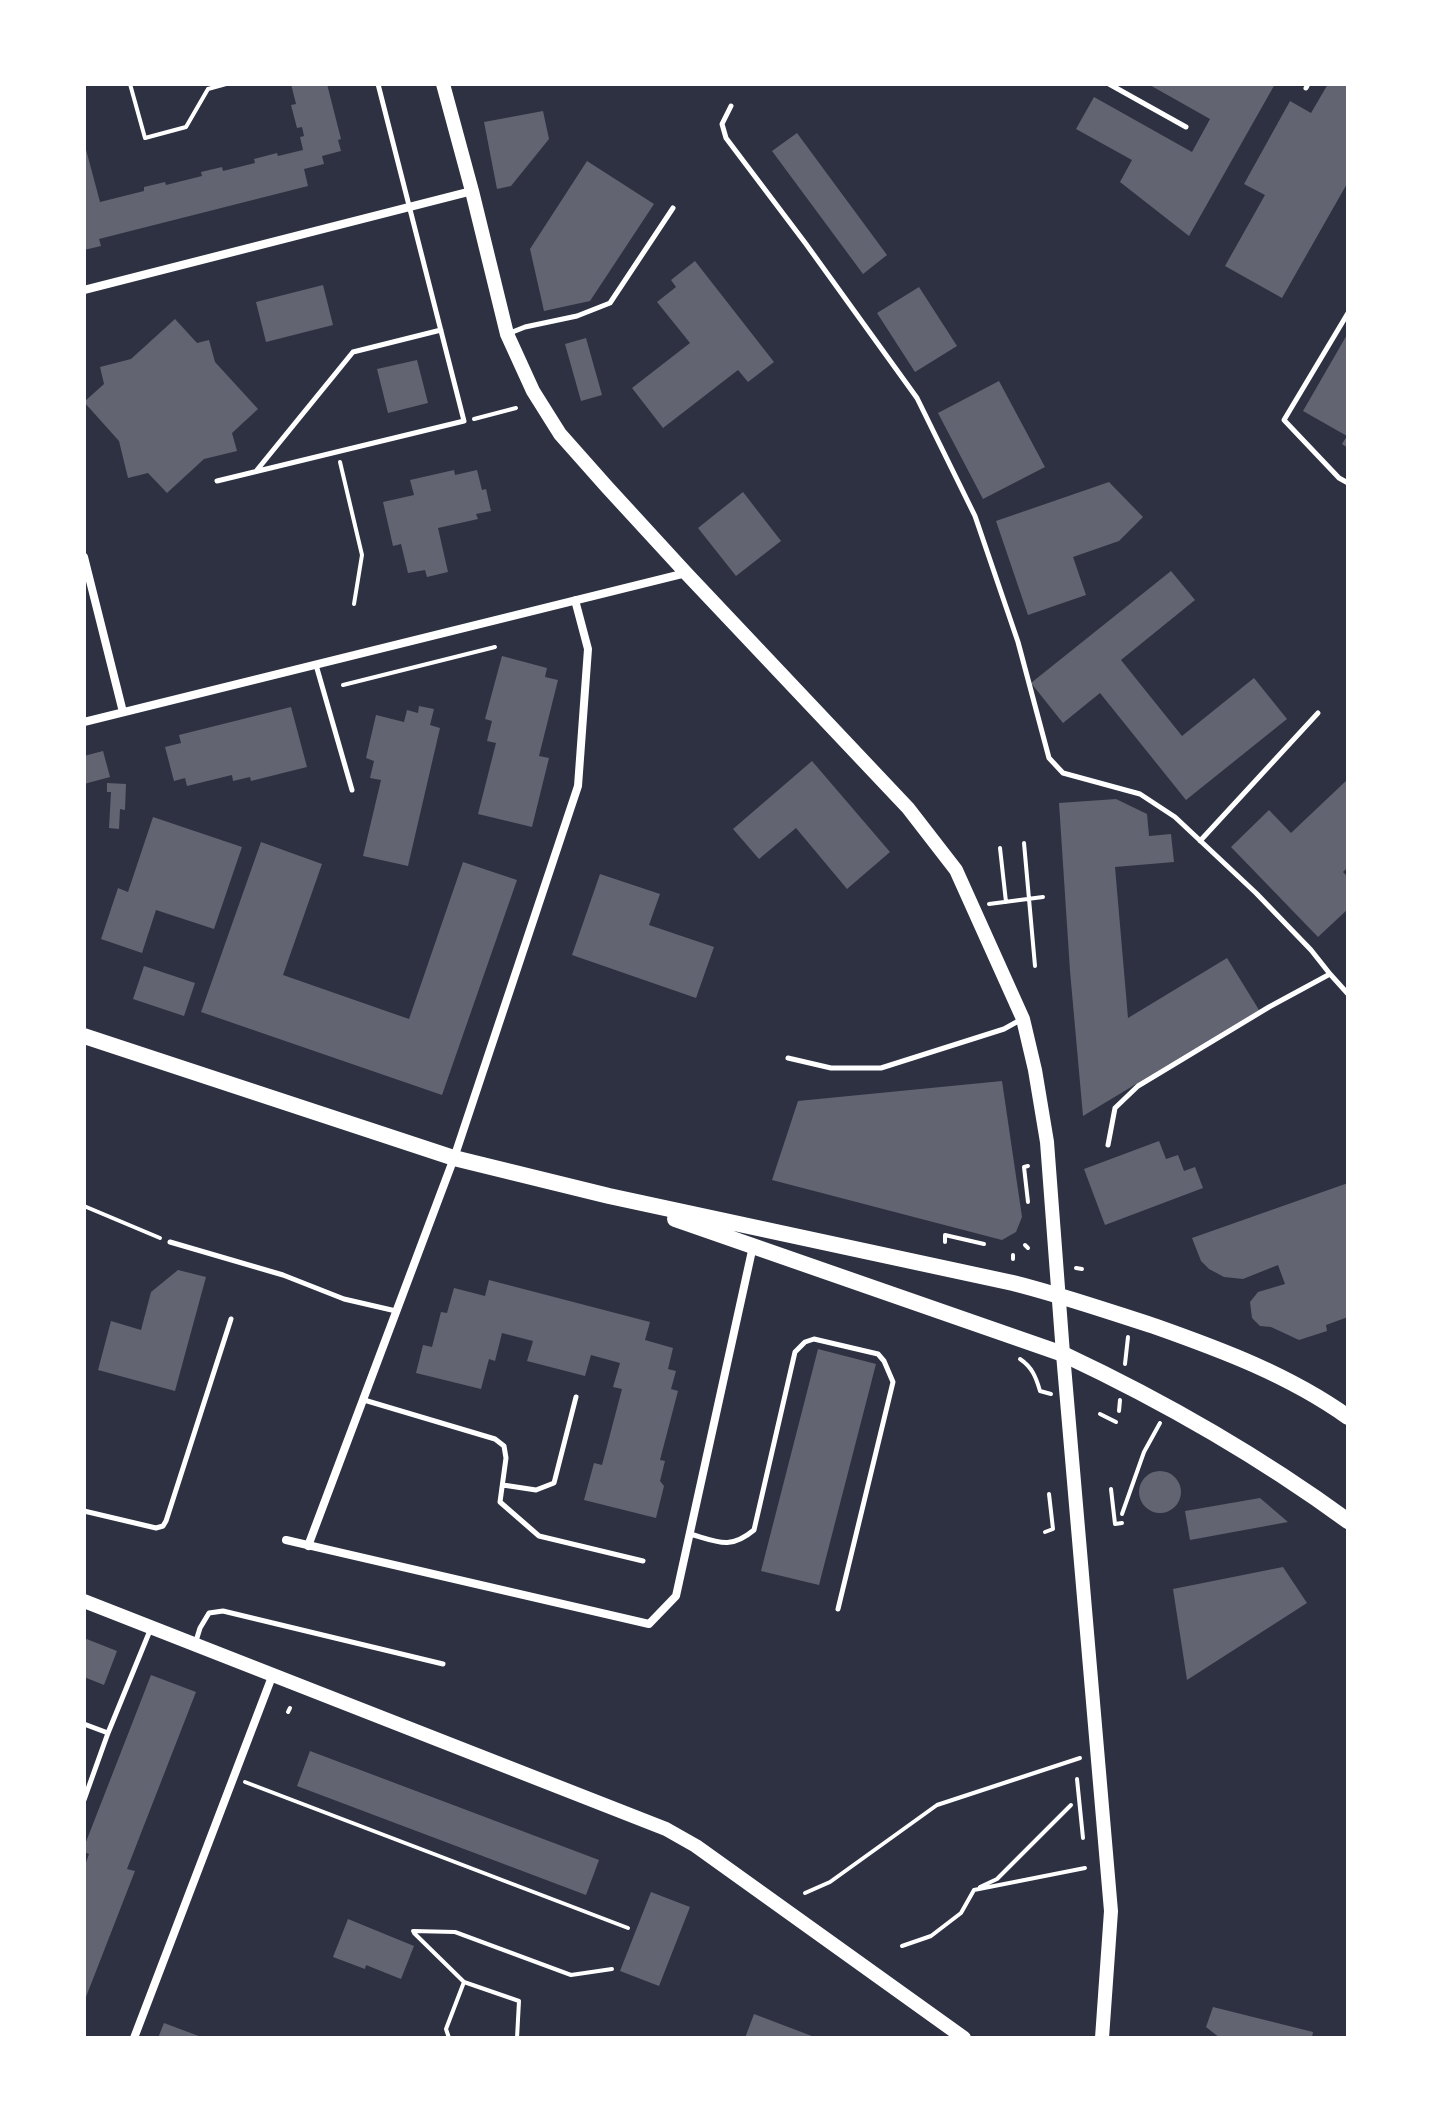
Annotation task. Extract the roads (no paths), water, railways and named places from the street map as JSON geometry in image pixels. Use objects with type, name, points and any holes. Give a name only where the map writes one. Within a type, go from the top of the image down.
[{"type":"main road","points":[[84,1036],[454,1158],[609,1196],[1058,1294],[1211,1346],[1282,1376],[1348,1417]]},
{"type":"main road","points":[[609,1196],[1063,1354],[1123,1382],[1229,1441],[1348,1521]]},
{"type":"street","points":[[443,84],[507,334],[533,391],[560,434],[686,573],[908,808],[956,870],[1023,1019],[1047,1142],[1111,1911],[1102,2038]]},
{"type":"street","points":[[84,290],[472,191]]},
{"type":"street","points":[[84,557],[123,712]]},
{"type":"street","points":[[84,722],[686,573]]},
{"type":"street","points":[[308,1546],[454,1158],[578,786],[588,649],[575,600]]},
{"type":"street","points":[[286,1540],[649,1624],[676,1596],[753,1246]]},
{"type":"street","points":[[84,1601],[666,1829],[696,1846],[964,2038]]},
{"type":"street","points":[[134,2038],[273,1673]]},
{"type":"lane","points":[[217,481],[464,421],[378,84]]},
{"type":"lane","points":[[1109,84],[1186,127]]},
{"type":"lane","points":[[731,106],[722,124],[726,138],[917,398],[975,516],[1018,642],[1049,758],[1063,773],[1140,794],[1175,817],[1289,927],[1348,994]]},
{"type":"lane","points":[[507,334],[577,316],[610,303],[673,208]]},
{"type":"lane","points":[[1348,313],[1284,420],[1339,478],[1348,483]]},
{"type":"lane","points":[[255,472],[353,352],[441,330]]},
{"type":"lane","points":[[315,664],[352,790]]},
{"type":"lane","points":[[1200,841],[1318,713]]},
{"type":"lane","points":[[1108,1145],[1115,1108],[1138,1086],[1330,974]]},
{"type":"lane","points":[[788,1058],[831,1068],[881,1068],[1004,1029],[1023,1019]]},
{"type":"lane","points":[[170,1242],[283,1275],[344,1299],[396,1311]]},
{"type":"lane","points":[[84,1511],[156,1528],[163,1526],[231,1319]]},
{"type":"lane","points":[[689,1534],[722,1543],[740,1541],[754,1530],[795,1352],[805,1342],[814,1339],[878,1354],[893,1382],[838,1609]]},
{"type":"lane","points":[[503,1485],[536,1490],[554,1483],[576,1397]]},
{"type":"lane","points":[[363,1400],[495,1439],[504,1446],[506,1458],[500,1502],[539,1536],[643,1561]]},
{"type":"lane","points":[[195,1644],[209,1613],[223,1611],[443,1664]]},
{"type":"lane","points":[[84,1800],[151,1627]]},
{"type":"lane","points":[[84,1724],[108,1733]]}]
